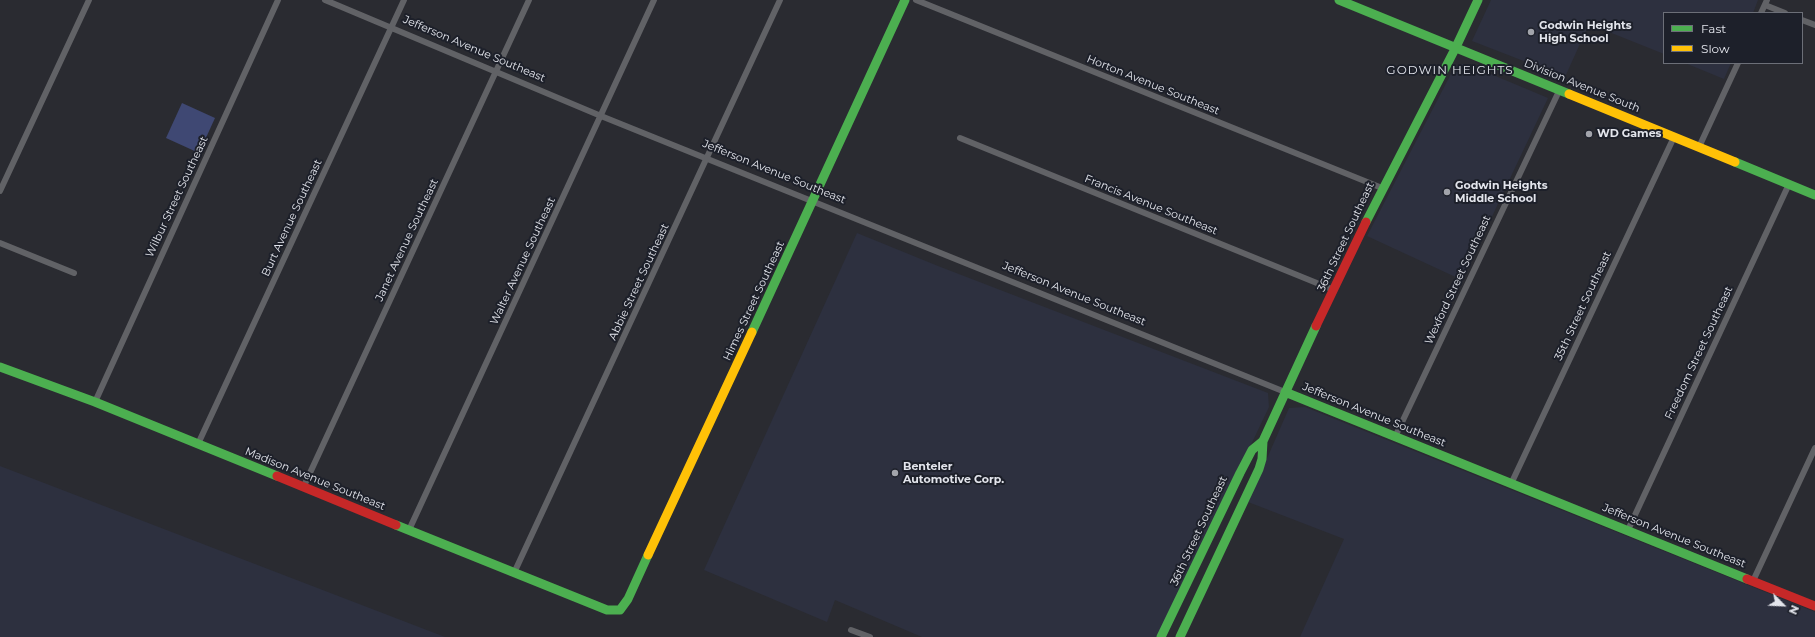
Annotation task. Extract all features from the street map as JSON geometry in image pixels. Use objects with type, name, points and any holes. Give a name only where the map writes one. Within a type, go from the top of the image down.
[{"type":"street","points":[[0,191],[88,0]]},
{"type":"street","name":"Wilbur Street Southeast","points":[[95,402],[278,0]]},
{"type":"street","name":"Jefferson Avenue Southeast","points":[[325,0],[601,116],[1815,606]]},
{"type":"street","name":"Burt Avenue Southeast","points":[[198,444],[404,0]]},
{"type":"street","name":"Janet Avenue Southeast","points":[[304,488],[529,0]]},
{"type":"street","name":"Walter Avenue Southeast","points":[[409,530],[654,0]]},
{"type":"street","name":"Abbie Street Southeast","points":[[514,573],[708,158],[780,0]]},
{"type":"street","name":"Himes Street Southeast","points":[[620,610],[628,599],[814,201],[905,0]]},
{"type":"street","name":"Horton Avenue Southeast","points":[[916,0],[1382,188]]},
{"type":"street","name":"Division Avenue South","points":[[1341,0],[1815,195]]},
{"type":"street","name":"36th Street Southeast","points":[[1180,637],[1259,469],[1262,459],[1263,441],[1285,392],[1382,188],[1456,47],[1478,0]]},
{"type":"street","points":[[1761,12],[1766,2],[1783,12]]},
{"type":"street","points":[[1803,20],[1815,25]]},
{"type":"street","points":[[1700,147],[1738,64]]},
{"type":"street","name":"Wexford Street Southeast","points":[[1395,437],[1560,89]]},
{"type":"street","name":"35th Street Southeast","points":[[1510,484],[1674,137]]},
{"type":"street","name":"Francis Avenue Southeast","points":[[960,138],[1334,290]]},
{"type":"street","name":"Freedom Street Southeast","points":[[1628,530],[1789,184]]},
{"type":"street","points":[[0,243],[74,273]]},
{"type":"street","name":"Madison Avenue Southeast","points":[[0,368],[95,402],[607,610],[620,610]]},
{"type":"street","name":"36th Street Southeast","points":[[1162,637],[1243,467],[1252,450],[1263,441]]},
{"type":"street","points":[[1753,581],[1815,448]]},
{"type":"street","points":[[851,630],[870,637]]},
{"type":"shaded area","name":"Godwin Heights High School","points":[[1491,0],[1758,0],[1753,12],[1663,12],[1663,54],[1589,24],[1565,77],[1472,41]]},
{"type":"shaded area","name":"Godwin Heights Middle School","points":[[1460,64],[1467,64],[1548,98],[1462,280],[1367,236],[1454,68]]},
{"type":"shaded area","points":[[1687,64],[1731,64],[1724,79]]},
{"type":"shaded area","points":[[182,103],[215,118],[199,153],[166,138]]},
{"type":"shaded area","points":[[857,233],[938,266],[1268,393],[1269,407],[1159,637],[922,637],[835,600],[827,622],[704,570]]},
{"type":"shaded area","points":[[1305,407],[1815,612],[1815,637],[1300,637],[1344,539],[1248,502],[1289,408]]},
{"type":"shaded area","points":[[0,466],[52,486],[445,637],[0,637]]},
{"type":"traffic: fast","points":[[752,332],[905,0]]},
{"type":"traffic: fast","points":[[1339,0],[1569,94]]},
{"type":"traffic: fast","points":[[1366,222],[1456,47],[1478,0]]},
{"type":"traffic: fast","points":[[1735,162],[1815,195]]},
{"type":"traffic: fast","points":[[1180,637],[1259,469],[1262,459],[1263,441],[1316,326]]},
{"type":"traffic: fast","points":[[0,367],[95,402],[277,476]]},
{"type":"traffic: fast","points":[[1285,392],[1747,579]]},
{"type":"traffic: fast","points":[[1161,637],[1240,473],[1252,450],[1263,441]]},
{"type":"traffic: fast","points":[[396,525],[607,610],[620,610],[628,599],[648,555]]},
{"type":"traffic: slow","points":[[1569,94],[1735,162]]},
{"type":"traffic: slow","points":[[648,555],[752,332]]},
{"type":"traffic: jam","points":[[1316,326],[1366,222]]},
{"type":"traffic: jam","points":[[277,476],[396,525]]},
{"type":"traffic: jam","points":[[1747,579],[1815,606]]},
{"type":"place","name":"Godwin Heights High School","points":[[1531,32]]},
{"type":"place","name":"WD Games","points":[[1589,134]]},
{"type":"place","name":"Godwin Heights Middle School","points":[[1447,192]]},
{"type":"place","name":"Benteler Automotive Corp.","points":[[895,473]]},
{"type":"district","name":"GODWIN HEIGHTS","points":[[1450,70]]}]
